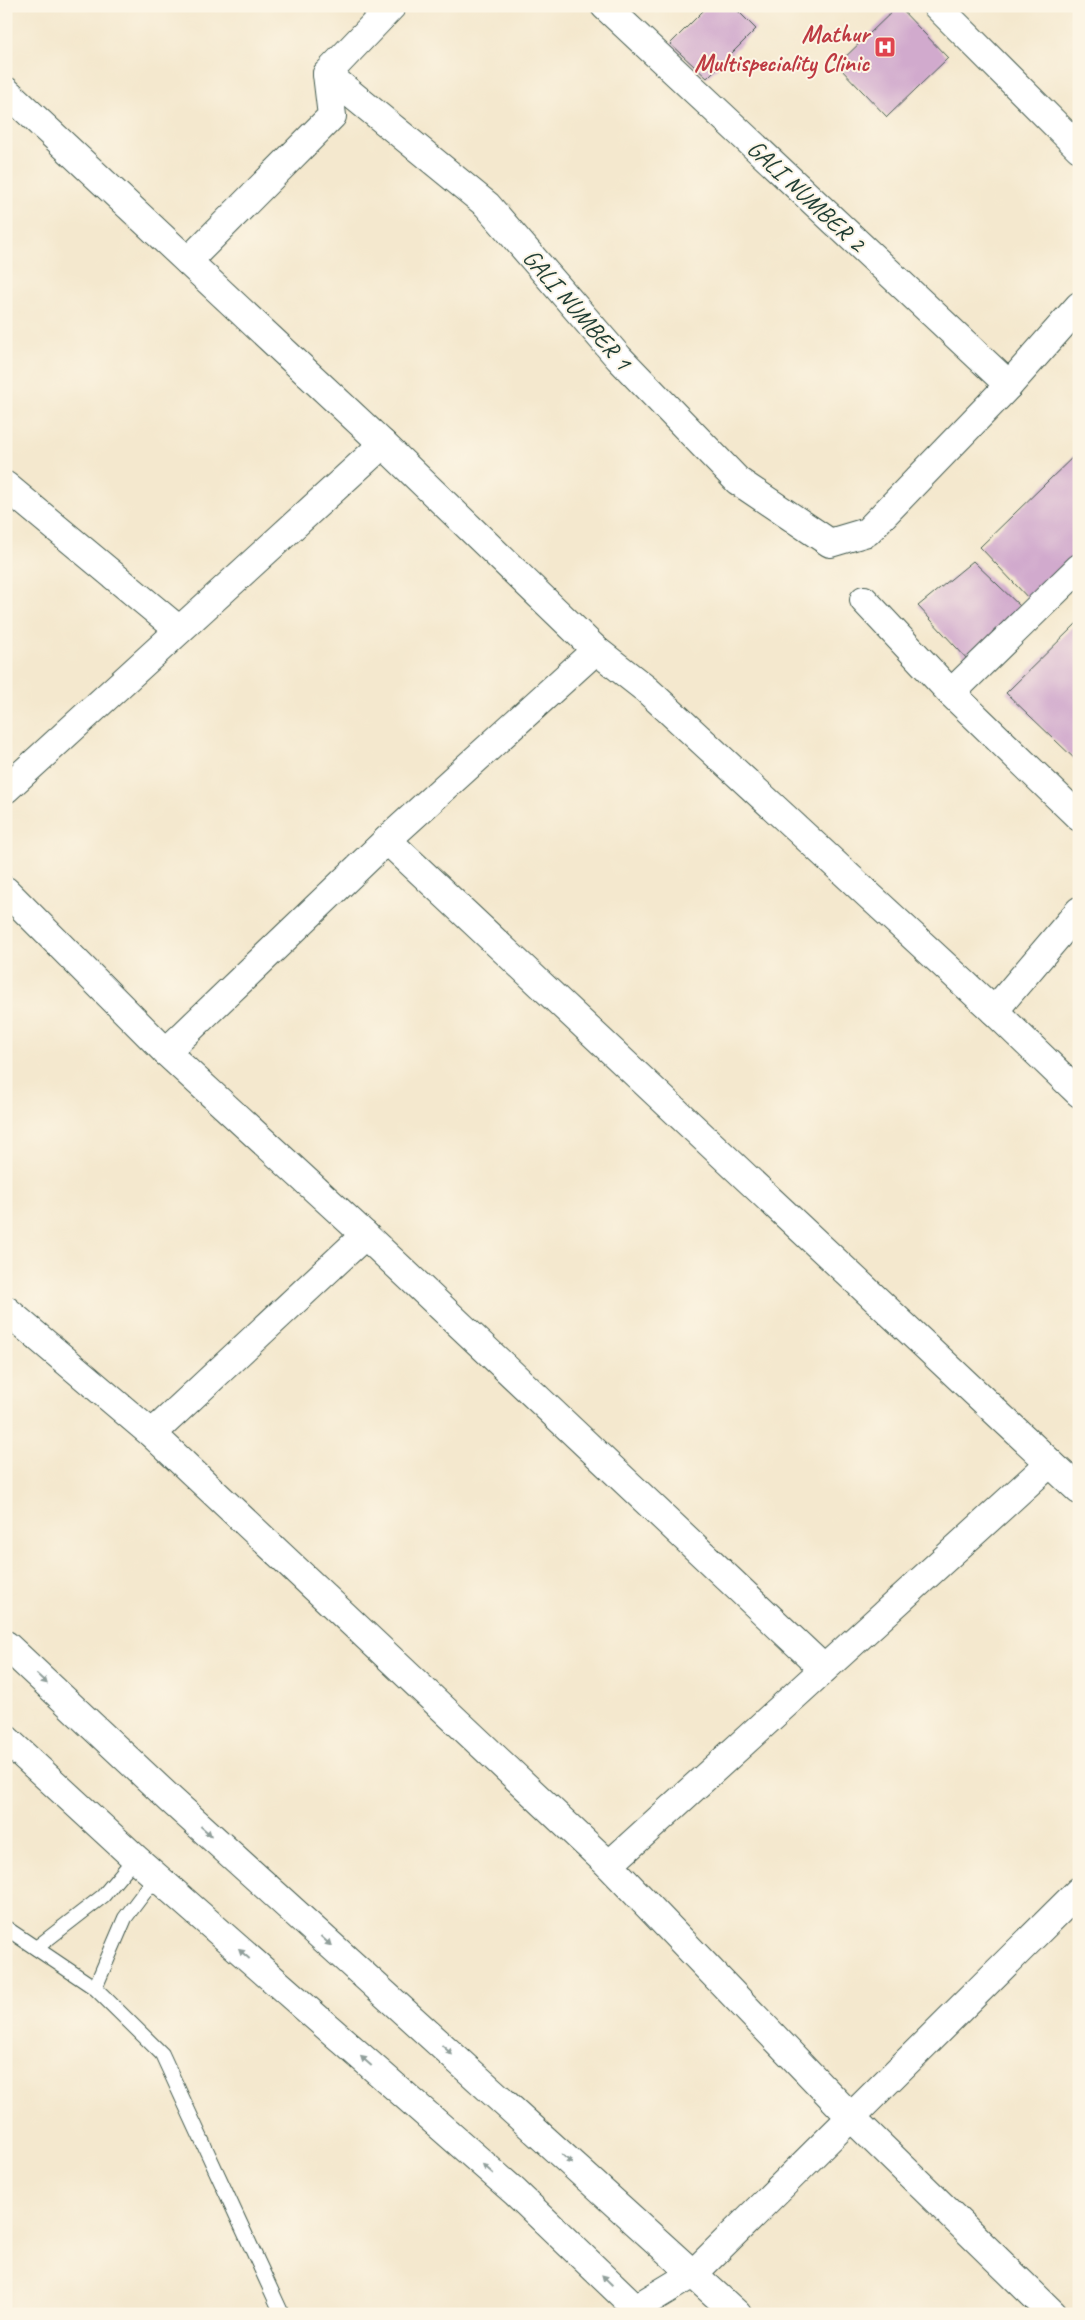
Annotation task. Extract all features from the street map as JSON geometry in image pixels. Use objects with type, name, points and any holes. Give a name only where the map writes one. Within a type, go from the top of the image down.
[{"type":"street","points":[[188,261],[332,116],[327,74],[392,6]]},
{"type":"street","name":"GALI NUMBER 2","points":[[605,6],[1009,385]]},
{"type":"street","points":[[937,6],[1079,148]]},
{"type":"street","name":"GALI NUMBER 1","points":[[327,74],[488,205],[619,358],[738,481],[830,543],[867,532],[1009,385]]},
{"type":"street","points":[[6,91],[383,444],[596,650],[647,690],[994,1011],[1079,1093]]},
{"type":"street","points":[[1009,385],[1079,306]]},
{"type":"street","points":[[6,789],[383,444]]},
{"type":"street","points":[[6,486],[179,630]]},
{"type":"street","points":[[951,693],[1079,568]]},
{"type":"street","points":[[864,600],[951,693],[1079,817]]},
{"type":"street","points":[[166,1052],[387,840],[596,650]]},
{"type":"street","points":[[387,840],[1079,1490]]},
{"type":"street","points":[[6,891],[166,1052],[366,1236],[824,1668]]},
{"type":"street","points":[[994,1011],[1079,912]]},
{"type":"street","points":[[152,1434],[366,1236]]},
{"type":"street","points":[[6,1310],[152,1434],[609,1866],[851,2117],[1053,2314]]},
{"type":"street","points":[[609,1866],[1050,1463]]},
{"type":"street","points":[[6,1645],[177,1806],[737,2314]]},
{"type":"street","points":[[6,1739],[156,1877],[515,2192],[639,2311],[694,2273],[1079,1891]]},
{"type":"lane","points":[[36,1948],[103,1896],[135,1858]]},
{"type":"lane","points":[[95,1988],[125,1918],[156,1877]]},
{"type":"lane","points":[[6,1928],[95,1988],[162,2054],[282,2314]]},
{"type":"building","points":[[708,6],[733,6],[756,29],[707,78],[670,44]]},
{"type":"building","points":[[898,6],[948,58],[887,117],[837,65]]},
{"type":"building","points":[[1079,451],[1079,554],[1031,601],[980,547]]},
{"type":"building","points":[[973,561],[1021,607],[968,660],[918,606]]},
{"type":"building","points":[[1079,621],[1079,763],[1006,693]]},
{"type":"place","name":"Mathur Multispeciality Clinic","points":[[885,47]]}]
